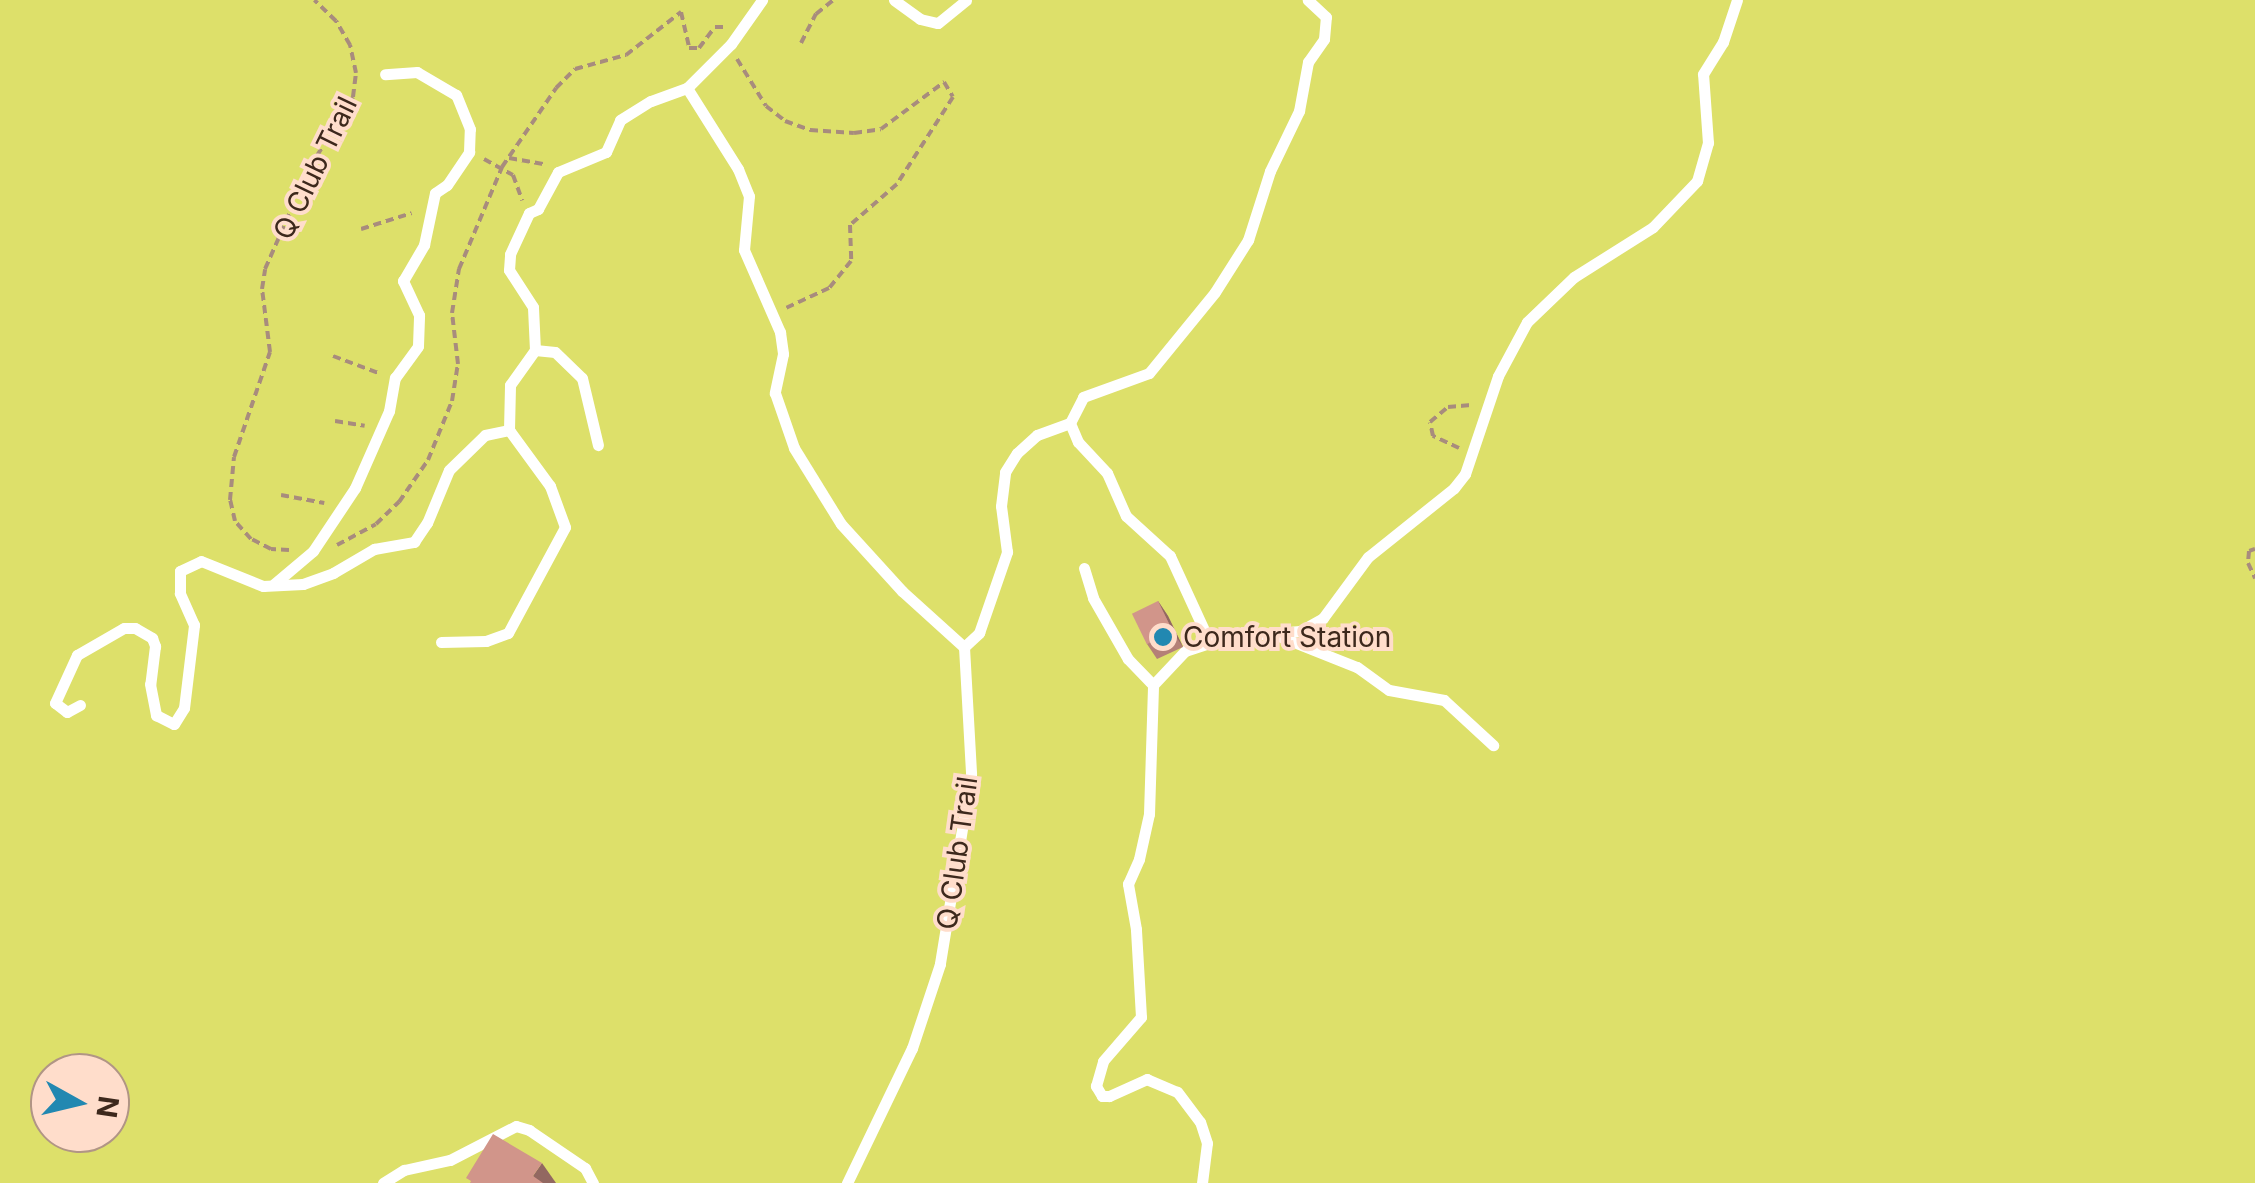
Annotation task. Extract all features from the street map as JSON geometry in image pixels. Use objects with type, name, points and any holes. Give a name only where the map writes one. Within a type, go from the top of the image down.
[{"type":"lane","points":[[440,642],[486,641],[508,633],[565,526],[550,486],[509,430],[510,385],[535,350],[533,307],[509,270],[510,254],[529,213],[538,209],[558,172],[606,152],[620,120],[651,101],[687,88],[730,44],[762,0]]},
{"type":"lane","points":[[894,0],[930,22],[945,20],[966,0]]},
{"type":"lane","points":[[1210,643],[1170,556],[1126,516],[1107,473],[1078,442],[1070,423],[1076,404],[1083,397],[1149,373],[1215,292],[1248,240],[1270,171],[1299,111],[1308,62],[1324,39],[1326,17],[1308,0]]},
{"type":"lane","points":[[1152,685],[1184,652],[1210,643],[1300,631],[1323,618],[1368,557],[1454,488],[1472,454],[1510,350],[1540,305],[1574,277],[1653,227],[1697,181],[1708,143],[1703,74],[1723,42],[1737,0]]},
{"type":"lane","points":[[274,584],[314,551],[336,512],[350,498],[392,402],[395,378],[418,346],[419,316],[403,281],[424,245],[435,193],[447,185],[469,152],[470,129],[456,95],[417,72],[385,74]]},
{"type":"lane","points":[[687,88],[706,114],[749,196],[744,250],[780,332],[783,354],[774,393],[794,448],[841,524],[902,591],[964,646],[979,633],[1007,552],[1001,506],[1005,472],[1016,453],[1037,435],[1070,423]]},
{"type":"lane","points":[[535,350],[555,352],[582,378],[598,445]]},
{"type":"lane","points":[[80,705],[66,712],[55,703],[77,655],[124,628],[135,628],[144,631],[155,646],[150,684],[156,715],[174,724],[184,708],[194,626],[180,593],[180,572],[201,561],[240,579],[274,584],[316,580],[374,549],[414,542],[427,523],[449,470],[485,435],[509,430]]},
{"type":"lane","points":[[1084,568],[1093,598],[1128,659],[1152,685],[1151,798],[1139,859],[1128,884],[1136,930],[1140,1017],[1107,1056],[1096,1086],[1102,1096],[1109,1096],[1146,1079],[1177,1092],[1200,1122],[1207,1142],[1202,1183]]},
{"type":"lane","points":[[1274,634],[1358,666],[1389,690],[1444,700],[1493,746]]},
{"type":"lane","name":"Q Club Trail","points":[[848,1183],[912,1048],[940,964],[970,774],[964,646]]},
{"type":"lane","points":[[383,1183],[404,1170],[450,1160],[516,1126],[529,1130],[585,1168],[593,1183]]},
{"type":"path","name":"Q Club Trail","points":[[314,0],[336,21],[350,45],[356,73],[353,97],[310,167],[265,269],[262,289],[270,352],[234,456],[230,500],[235,521],[251,539],[271,548],[314,551],[340,544],[376,524],[400,502],[428,460],[452,401],[458,364],[452,313],[458,269],[502,167],[556,88],[575,69],[626,56],[681,12],[689,48],[699,48],[715,27],[723,25],[730,44]]},
{"type":"path","points":[[801,43],[816,14],[833,0]]},
{"type":"path","points":[[730,44],[766,106],[784,121],[810,130],[854,133],[881,128],[944,82],[952,97],[896,184],[850,225],[851,261],[829,288],[786,307],[780,332]]},
{"type":"path","points":[[469,152],[513,175],[529,213]]},
{"type":"path","points":[[510,158],[568,168]]},
{"type":"path","points":[[361,229],[431,206]]},
{"type":"path","points":[[333,356],[395,378]]},
{"type":"path","points":[[1472,454],[1433,436],[1430,422],[1448,407],[1476,405],[1493,389]]},
{"type":"path","points":[[335,421],[380,428]]},
{"type":"path","points":[[281,495],[320,500],[336,512]]},
{"type":"path","points":[[2255,549],[2249,551],[2248,563],[2255,578]]},
{"type":"shaded area","points":[[0,0],[2255,0],[2255,1183],[0,1183]]},
{"type":"building","points":[[1158,601],[1173,632],[1147,644],[1132,614]]},
{"type":"building","points":[[493,1134],[542,1163],[533,1176],[543,1183],[470,1183],[466,1178]]},
{"type":"place","name":"Comfort Station","points":[[1163,637]]}]
